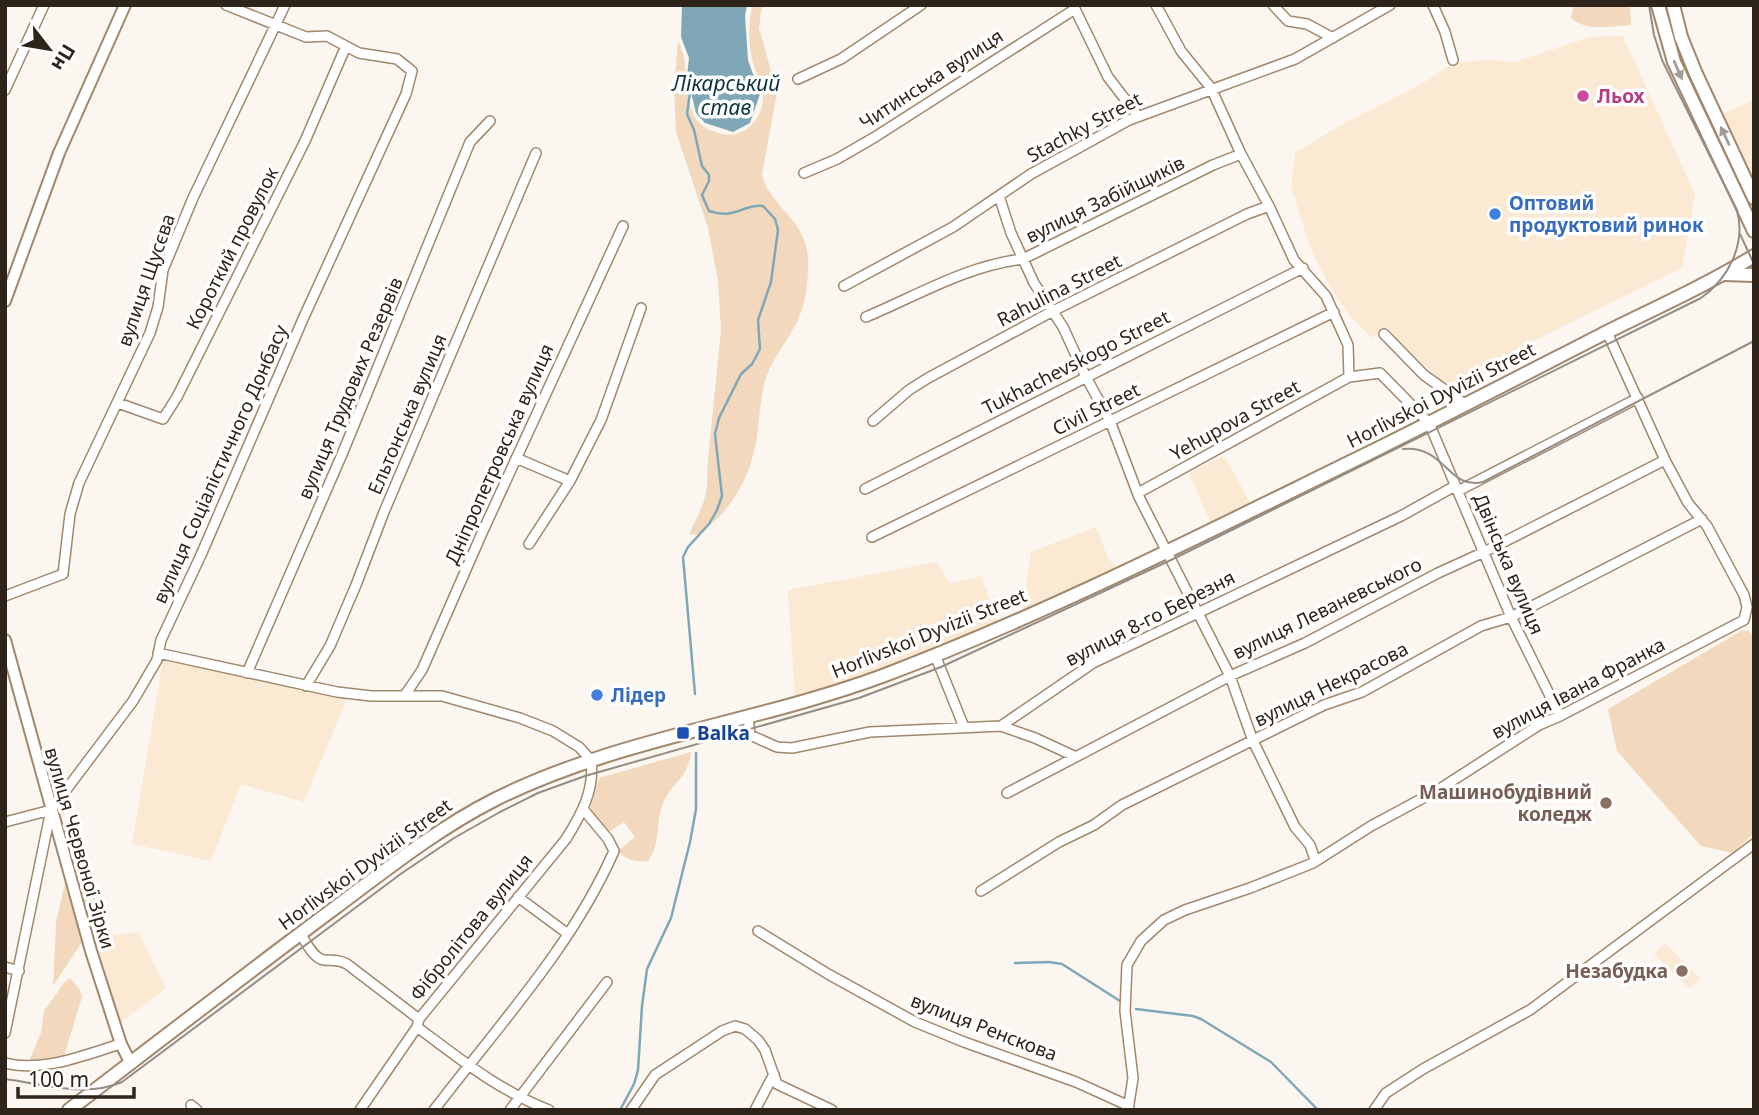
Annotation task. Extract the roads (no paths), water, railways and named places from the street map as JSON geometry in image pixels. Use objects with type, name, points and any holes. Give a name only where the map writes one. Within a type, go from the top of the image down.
[{"type":"main road","points":[[1658,5],[1674,62],[1754,231]]},
{"type":"main road","points":[[1673,5],[1681,37],[1696,74],[1754,198]]},
{"type":"main road","name":"Horlivskoi Dyvizii Street","points":[[69,1110],[413,850],[462,817],[523,786],[591,760],[869,680],[935,655],[1167,551],[1429,424],[1724,274],[1754,256]]},
{"type":"main road","points":[[1724,274],[1754,275]]},
{"type":"street","points":[[5,90],[44,5]]},
{"type":"street","points":[[5,301],[58,153],[125,5]]},
{"type":"street","points":[[226,5],[306,37],[327,36],[346,46]]},
{"type":"street","name":"вулиця Щусєва","points":[[5,596],[63,573],[74,499],[155,320],[163,270],[188,210],[285,5]]},
{"type":"street","points":[[798,79],[841,59],[921,5]]},
{"type":"street","points":[[1156,5],[1181,51],[1211,88],[1294,260],[1326,296],[1348,345],[1349,377],[1380,373],[1429,424]]},
{"type":"street","points":[[1273,5],[1288,21],[1307,24],[1333,37]]},
{"type":"street","name":"Stachky Street","points":[[844,286],[953,227],[1031,174],[1138,116],[1295,59],[1390,5]]},
{"type":"street","points":[[1433,5],[1453,60]]},
{"type":"street","name":"Читинська вулиця","points":[[804,173],[837,159],[875,137],[1076,7],[1108,76],[1138,116]]},
{"type":"street","name":"вулиця Соціалістичного Донбасу","points":[[51,810],[133,701],[157,660],[161,640],[201,555],[303,318],[406,94],[412,71],[397,59],[359,53],[346,46]]},
{"type":"street","name":"Короткий провулок","points":[[118,402],[163,419],[305,141],[346,46]]},
{"type":"street","name":"вулиця Трудових Резервів","points":[[247,673],[343,452],[470,142],[489,121]]},
{"type":"street","name":"Ельтонська вулиця","points":[[306,686],[330,646],[356,586],[384,512],[536,153]]},
{"type":"street","name":"вулиця Забійщиків","points":[[866,317],[951,280],[1007,261],[1023,259],[1213,165],[1241,154]]},
{"type":"street","points":[[999,196],[1011,233],[1034,283],[1063,327],[1110,421],[1162,545],[1230,676],[1253,741],[1296,827],[1310,845],[1315,860]]},
{"type":"street","name":"Rahulina Street","points":[[873,421],[909,390],[928,378],[1053,311],[1247,214],[1269,206]]},
{"type":"street","name":"Дніпропетровська вулиця","points":[[405,695],[422,670],[623,226]]},
{"type":"street","name":"Tukhachevskogo Street","points":[[865,488],[1303,268]]},
{"type":"street","points":[[528,544],[570,481],[601,420],[641,308]]},
{"type":"street","name":"Civil Street","points":[[872,537],[1334,312]]},
{"type":"street","points":[[1607,332],[1665,460],[1688,503],[1702,520]]},
{"type":"street","points":[[1384,334],[1424,375],[1465,405]]},
{"type":"street","name":"Yehupova Street","points":[[1138,493],[1349,377]]},
{"type":"street","name":"вулиця 8-го Березня","points":[[1001,726],[1093,663],[1401,516],[1637,398]]},
{"type":"street","name":"Двінська вулиця","points":[[1429,424],[1511,617],[1560,716]]},
{"type":"street","points":[[516,458],[570,481]]},
{"type":"street","name":"вулиця Леваневського","points":[[1007,793],[1073,756],[1230,676],[1305,643],[1438,573],[1665,460]]},
{"type":"street","name":"вулиця Некрасова","points":[[981,891],[1059,842],[1094,825],[1122,805],[1324,705],[1362,692],[1481,626],[1511,617],[1702,520]]},
{"type":"street","name":"вулиця Івана Франка","points":[[1128,1108],[1133,1078],[1125,1012],[1128,965],[1141,941],[1164,920],[1185,910],[1313,863],[1342,847],[1371,826],[1438,790],[1539,724],[1560,716],[1744,620],[1747,614],[1744,595],[1702,520]]},
{"type":"street","name":"вулиця Червоної Зірки","points":[[5,640],[91,951],[121,1044],[131,1062]]},
{"type":"street","points":[[158,653],[306,686],[362,695],[442,696],[520,718],[565,737],[586,752],[591,760]]},
{"type":"street","points":[[935,655],[964,727]]},
{"type":"street","points":[[748,716],[750,735],[777,747],[792,748],[870,732],[1001,726],[1073,756]]},
{"type":"street","name":"Фібролітова вулиця","points":[[360,1110],[418,1023],[566,839],[583,809],[591,784],[591,760]]},
{"type":"street","points":[[434,1110],[568,934],[589,901],[614,851],[608,839],[583,809]]},
{"type":"street","points":[[5,822],[51,810],[5,1033]]},
{"type":"street","points":[[1374,1110],[1386,1093],[1423,1069],[1530,1010],[1754,844]]},
{"type":"street","points":[[518,897],[568,934]]},
{"type":"street","name":"вулиця Ренскова","points":[[758,932],[915,1022],[1076,1082],[1128,1108]]},
{"type":"street","points":[[300,933],[319,957],[325,960],[334,958],[347,964],[468,1065],[518,1098],[549,1110]]},
{"type":"street","points":[[5,967],[19,971]]},
{"type":"street","points":[[510,1110],[607,982]]},
{"type":"street","points":[[631,1110],[655,1075],[722,1031],[735,1026],[745,1029],[758,1040],[765,1050],[777,1084],[832,1110]]},
{"type":"street","points":[[5,1063],[32,1066],[121,1044]]},
{"type":"street","points":[[755,1110],[774,1074]]},
{"type":"water","name":"Лікарський став","points":[[682,5],[747,5],[745,16],[748,60],[760,94],[750,123],[733,132],[705,123],[696,113],[687,76],[689,58],[681,37]]},
{"type":"waterway","points":[[691,85],[687,114],[694,130],[702,166],[709,175],[702,195],[709,211],[726,214],[763,206],[775,219],[778,230],[771,282],[758,320],[760,349],[752,364],[741,374],[719,418],[715,434],[722,496],[709,524],[688,547],[683,557],[695,694]]},
{"type":"waterway","points":[[620,1110],[638,1070],[647,969],[671,918],[690,842],[696,809],[696,753]]},
{"type":"waterway","points":[[1015,963],[1062,964],[1120,1001]]},
{"type":"waterway","points":[[1136,1009],[1201,1019],[1271,1062],[1318,1110]]},
{"type":"tram line","points":[[5,1079],[79,1089],[108,1087],[122,1082],[402,873],[454,838],[538,793],[585,776],[859,698],[941,667],[1171,560],[1701,298],[1720,281],[1733,259],[1739,235],[1737,210],[1662,60],[1649,5]]},
{"type":"tram line","points":[[1740,234],[1754,264]]},
{"type":"tram line","points":[[1403,449],[1429,454],[1461,480],[1483,482],[1754,341]]},
{"type":"place","name":"Льох","points":[[1583,96]]},
{"type":"place","name":"Оптовий продуктовий ринок","points":[[1495,214]]},
{"type":"place","name":"Лідер","points":[[597,695]]},
{"type":"place","name":"Balka","points":[[683,733]]},
{"type":"place","name":"Машинобудівний коледж","points":[[1606,803]]},
{"type":"place","name":"Незабудка","points":[[1682,971]]}]
